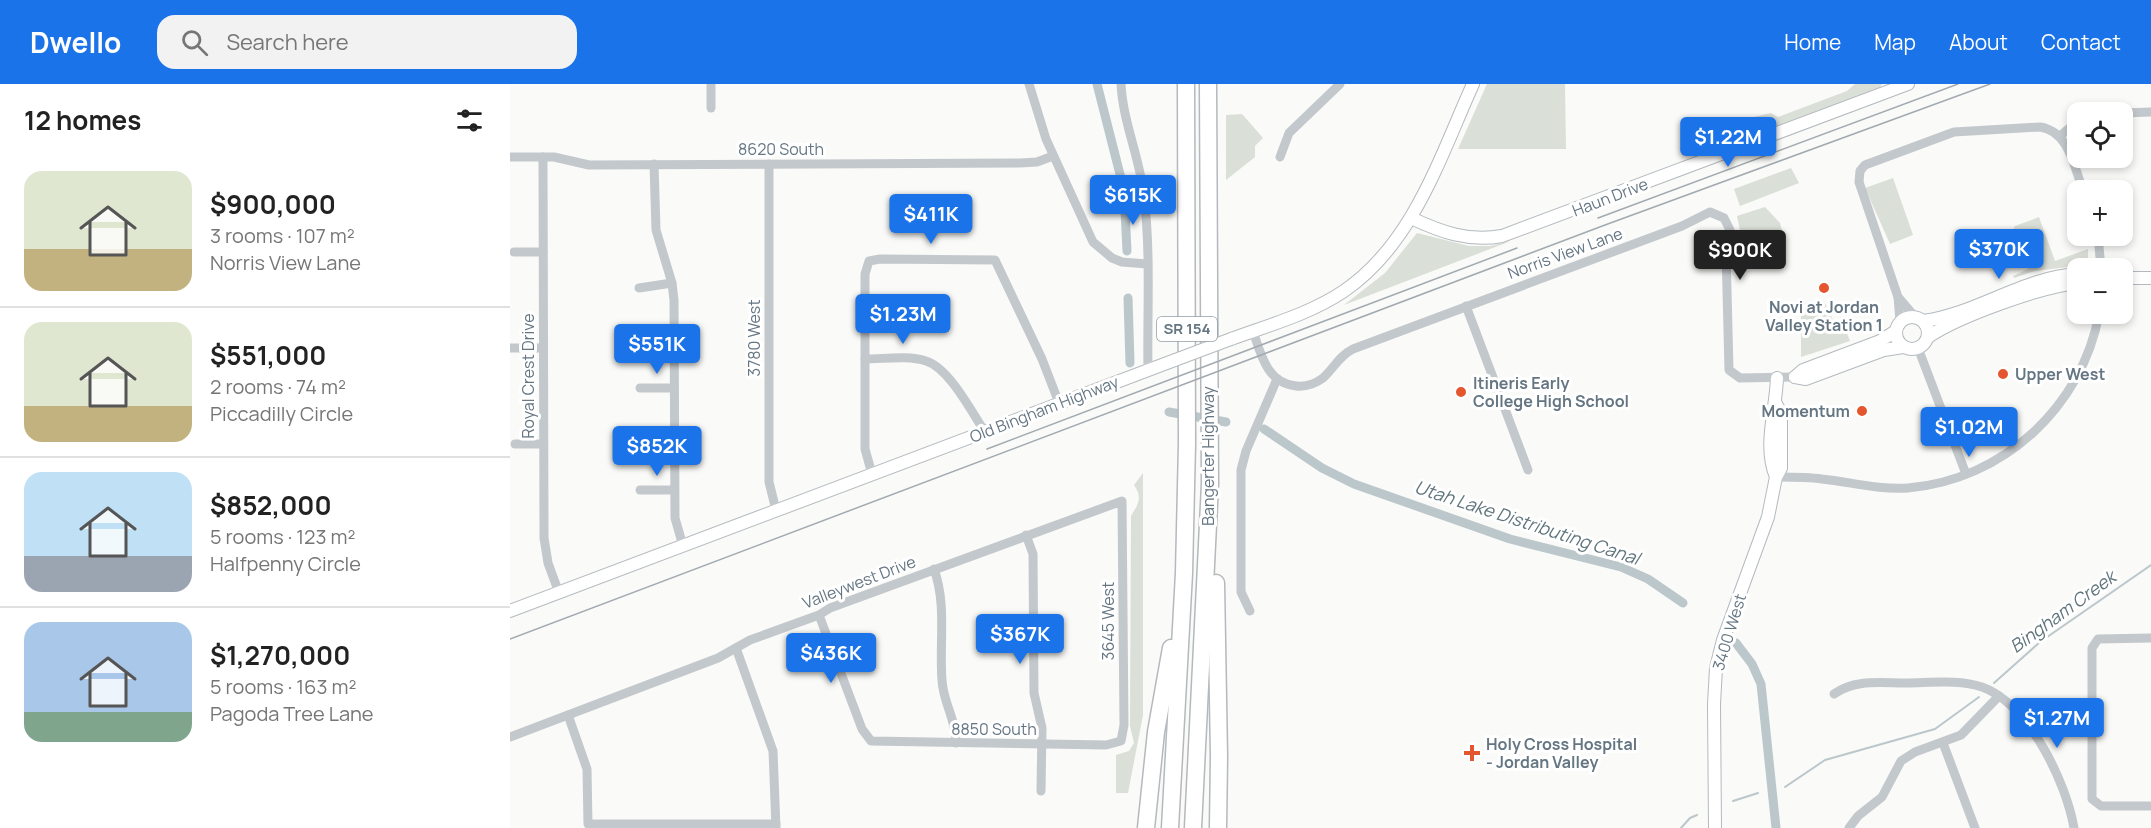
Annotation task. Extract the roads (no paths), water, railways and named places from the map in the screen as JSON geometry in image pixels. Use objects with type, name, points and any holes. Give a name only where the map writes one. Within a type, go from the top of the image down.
[{"type":"highway","name":"Bangerter Highway","points":[[1170,828],[1184,573],[1187,444],[1186,84]]},
{"type":"highway","name":"Bangerter Highway","points":[[1193,828],[1209,506],[1208,84]]},
{"type":"highway","points":[[1209,506],[1216,526],[1218,828]]},
{"type":"highway","points":[[1146,828],[1156,732],[1184,573]]},
{"type":"street","points":[[711,84],[711,108]]},
{"type":"street","points":[[1029,84],[1053,156],[1098,248],[1122,262],[1147,264]]},
{"type":"street","points":[[1121,84],[1127,126],[1143,184],[1147,264],[1148,370]]},
{"type":"street","points":[[1280,157],[1289,133],[1340,84]]},
{"type":"street","name":"Old Bingham Highway","points":[[510,611],[1305,312],[1344,291],[1388,251],[1410,218],[1473,84]]},
{"type":"street","name":"Haun Drive","points":[[1410,218],[1461,237],[1502,236],[1908,84]]},
{"type":"street","points":[[2133,113],[2151,112]]},
{"type":"street","points":[[1903,347],[1897,340],[1898,297],[1860,187],[1859,175],[1865,165],[1961,130],[2040,127],[2060,136],[2079,180]]},
{"type":"street","points":[[2060,136],[2067,130]]},
{"type":"street","name":"8620 South","points":[[510,157],[543,157],[589,165],[1030,163],[1053,156]]},
{"type":"street","name":"Royal Crest Drive","points":[[543,157],[545,550],[559,593]]},
{"type":"street","points":[[654,164],[656,230],[672,283],[674,490],[676,527],[683,546]]},
{"type":"street","name":"3780 West","points":[[769,164],[769,482],[776,510]]},
{"type":"street","name":"Norris View Lane","points":[[1277,379],[1297,386],[1313,384],[1323,378],[1350,351],[1682,226],[1702,214],[1713,213],[1724,218],[1730,230],[1726,250],[1726,338],[1727,363],[1730,373],[1740,378],[1778,378]]},
{"type":"street","points":[[514,252],[543,252]]},
{"type":"street","points":[[872,474],[865,454],[865,274],[869,261],[880,259],[995,260],[1042,359],[1059,403]]},
{"type":"street","points":[[1795,377],[1803,370],[1880,341],[1898,327],[1919,319],[1944,316],[2038,282],[2067,276]]},
{"type":"street","points":[[2133,278],[2151,278]]},
{"type":"street","points":[[639,288],[672,283]]},
{"type":"street","points":[[1918,348],[1928,337],[1948,326],[2036,293],[2067,286]]},
{"type":"street","points":[[1898,297],[1927,325],[1928,337]]},
{"type":"street","points":[[1466,306],[1528,470]]},
{"type":"street","points":[[1776,477],[1814,478],[1891,488],[1925,486],[1987,466],[2017,447],[2053,413],[2081,370],[2096,324]]},
{"type":"street","points":[[1250,611],[1242,592],[1241,470],[1246,451],[1277,379],[1266,367],[1252,331]]},
{"type":"street","points":[[1778,378],[1806,379],[1884,350],[1903,347],[1918,348]]},
{"type":"street","points":[[510,348],[543,348]]},
{"type":"street","points":[[1918,348],[1965,474]]},
{"type":"street","points":[[865,359],[913,359],[935,364],[945,374],[985,432]]},
{"type":"street","name":"3400 West","points":[[1715,828],[1716,668],[1723,640],[1768,517],[1776,477],[1772,467],[1772,413],[1776,404],[1778,378]]},
{"type":"street","points":[[640,388],[674,388]]},
{"type":"street","points":[[515,444],[543,444]]},
{"type":"street","points":[[640,490],[674,490]]},
{"type":"street","name":"Valleywest Drive","points":[[510,737],[718,658],[736,648],[934,569],[1122,501]]},
{"type":"street","name":"3645 West","points":[[1121,741],[1124,725],[1122,501]]},
{"type":"street","points":[[1026,535],[1033,554],[1034,693],[1041,720],[1041,791]]},
{"type":"street","points":[[934,569],[941,591],[943,691],[954,719],[956,743]]},
{"type":"street","name":"8850 South","points":[[819,615],[862,729],[868,738],[882,743],[1106,745],[1121,741]]},
{"type":"street","points":[[2151,638],[2101,639],[2094,642],[2092,682],[2094,802],[2101,806],[2151,806]]},
{"type":"street","points":[[568,715],[587,769],[588,824],[776,826],[773,751],[736,648]]},
{"type":"street","points":[[1834,694],[1855,683],[1961,684],[1982,687],[1999,696],[2019,712],[2033,731],[2064,792],[2074,828]]},
{"type":"street","points":[[1849,828],[1858,816],[1882,797],[1901,761],[1915,752],[1943,743],[1968,730],[1999,696]]},
{"type":"street","points":[[1943,743],[1976,828]]},
{"type":"waterway","name":"Utah Lake Distributing Canal","points":[[1097,84],[1124,190],[1127,251]]},
{"type":"waterway","name":"Utah Lake Distributing Canal","points":[[1128,298],[1130,363]]},
{"type":"waterway","name":"Utah Lake Distributing Canal","points":[[1169,412],[1226,422]]},
{"type":"waterway","name":"Utah Lake Distributing Canal","points":[[1264,429],[1322,468],[1354,484],[1510,539],[1621,567],[1648,579],[1683,603]]},
{"type":"waterway","name":"Bingham Creek","points":[[1994,683],[2040,642],[2151,565]]},
{"type":"waterway","name":"Utah Lake Distributing Canal","points":[[1736,643],[1752,664],[1761,684],[1776,828]]},
{"type":"waterway","name":"Bingham Creek","points":[[1785,787],[1825,760],[1935,729],[1979,697]]},
{"type":"waterway","name":"Bingham Creek","points":[[1733,801],[1758,793]]},
{"type":"waterway","name":"Bingham Creek","points":[[1681,828],[1690,818],[1697,815]]},
{"type":"tram line","points":[[1598,218],[1958,84]]},
{"type":"tram line","points":[[510,639],[1605,225],[1990,84]]},
{"type":"tram line","points":[[987,449],[1517,248]]},
{"type":"place","name":"Novi at Jordan Valley Station 1","points":[[1824,288]]},
{"type":"place","name":"Upper West","points":[[2003,374]]},
{"type":"place","name":"Itineris Early College High School","points":[[1461,392]]},
{"type":"place","name":"Momentum","points":[[1862,411]]},
{"type":"place","name":"Holy Cross Hospital - Jordan Valley","points":[[1472,753]]}]
